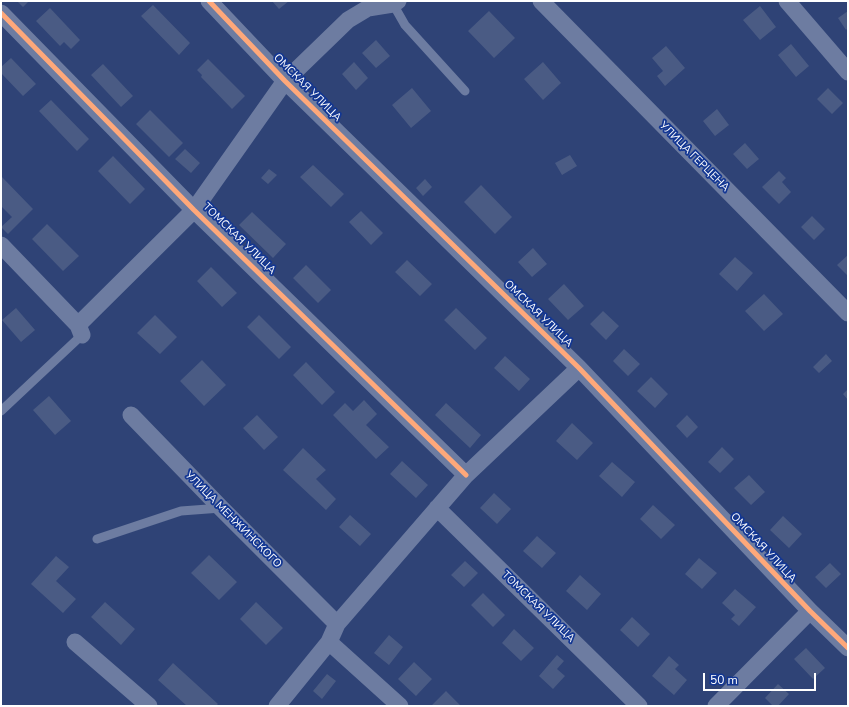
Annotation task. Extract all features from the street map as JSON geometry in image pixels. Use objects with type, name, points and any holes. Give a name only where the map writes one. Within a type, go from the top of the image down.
[{"type":"street","name":"ОМСКАЯ УЛИЦА","points":[[209,1],[285,81],[579,368],[810,611],[848,648]]},
{"type":"street","name":"УЛИЦА ГЕРЦЕНА","points":[[541,1],[848,313]]},
{"type":"street","points":[[787,1],[848,72]]},
{"type":"street","points":[[1,245],[80,330],[194,210],[285,81],[348,20],[368,8],[396,2]]},
{"type":"street","name":"ТОМСКАЯ УЛИЦА","points":[[1,13],[194,210],[466,475]]},
{"type":"street","points":[[277,706],[329,642],[337,624],[466,475],[579,368]]},
{"type":"street","name":"УЛИЦА МЕНЖИНСКОГО","points":[[131,415],[337,624]]},
{"type":"street","name":"ТОМСКАЯ УЛИЦА","points":[[437,508],[639,706]]},
{"type":"street","points":[[716,706],[810,611]]},
{"type":"street","points":[[76,642],[149,706]]},
{"type":"street","points":[[329,642],[400,706]]},
{"type":"lane","points":[[396,2],[405,25],[465,91]]},
{"type":"lane","points":[[1,411],[80,330]]},
{"type":"lane","points":[[97,539],[181,511],[221,508]]},
{"type":"building","points":[[17,1],[29,1],[23,7]]},
{"type":"building","points":[[272,1],[289,1],[279,9]]},
{"type":"building","points":[[153,5],[190,43],[179,55],[141,16]]},
{"type":"building","points":[[760,6],[776,27],[760,40],[743,20]]},
{"type":"building","points":[[50,8],[80,40],[71,49],[64,42],[60,46],[36,21]]},
{"type":"building","points":[[489,11],[515,38],[494,58],[468,31]]},
{"type":"building","points":[[848,11],[848,28],[846,30],[838,18]]},
{"type":"building","points":[[376,40],[390,56],[376,68],[362,53]]},
{"type":"building","points":[[791,44],[809,66],[796,77],[778,55]]},
{"type":"building","points":[[666,46],[685,68],[665,86],[657,76],[663,71],[652,58]]},
{"type":"building","points":[[11,58],[36,84],[23,96],[1,73],[1,67]]},
{"type":"building","points":[[208,59],[245,96],[232,109],[201,77],[202,75],[197,70]]},
{"type":"building","points":[[354,62],[368,78],[356,90],[342,74]]},
{"type":"building","points":[[543,62],[561,83],[543,100],[524,79]]},
{"type":"building","points":[[103,64],[133,96],[121,107],[91,75]]},
{"type":"building","points":[[412,88],[431,111],[411,128],[392,105]]},
{"type":"building","points":[[828,88],[843,103],[832,114],[817,99]]},
{"type":"building","points":[[51,100],[89,139],[77,151],[39,111]]},
{"type":"building","points":[[717,109],[729,125],[715,136],[703,121]]},
{"type":"building","points":[[150,110],[183,143],[169,157],[136,124]]},
{"type":"building","points":[[745,143],[759,159],[747,169],[733,154]]},
{"type":"building","points":[[185,149],[200,163],[191,173],[175,159]]},
{"type":"building","points":[[570,155],[577,166],[562,175],[555,163]]},
{"type":"building","points":[[113,156],[145,189],[130,204],[98,171]]},
{"type":"building","points":[[313,165],[344,194],[331,207],[300,177]]},
{"type":"building","points":[[269,169],[277,175],[268,184],[261,178]]},
{"type":"building","points":[[779,171],[786,178],[782,182],[791,192],[779,204],[762,187]]},
{"type":"building","points":[[1,176],[33,209],[8,234],[1,227],[12,217],[1,206]]},
{"type":"building","points":[[425,179],[432,187],[423,196],[416,188]]},
{"type":"building","points":[[481,185],[512,217],[495,234],[464,202]]},
{"type":"building","points":[[361,211],[383,233],[371,245],[349,222]]},
{"type":"building","points":[[252,212],[286,244],[273,258],[239,225]]},
{"type":"building","points":[[812,216],[825,229],[814,240],[801,227]]},
{"type":"building","points":[[47,224],[79,256],[63,271],[32,239]]},
{"type":"building","points":[[533,248],[547,264],[532,277],[518,262]]},
{"type":"building","points":[[848,255],[848,276],[837,265]]},
{"type":"building","points":[[735,257],[753,273],[737,291],[719,274]]},
{"type":"building","points":[[407,260],[432,284],[420,296],[395,272]]},
{"type":"building","points":[[306,265],[331,290],[318,303],[293,278]]},
{"type":"building","points":[[211,267],[237,293],[222,307],[197,281]]},
{"type":"building","points":[[564,284],[584,306],[568,320],[548,299]]},
{"type":"building","points":[[764,294],[783,314],[764,331],[745,311]]},
{"type":"building","points":[[16,308],[35,330],[21,342],[2,320]]},
{"type":"building","points":[[456,308],[487,338],[475,350],[444,320]]},
{"type":"building","points":[[603,311],[619,326],[606,340],[590,324]]},
{"type":"building","points":[[155,315],[177,337],[160,354],[137,333]]},
{"type":"building","points":[[259,315],[291,347],[279,359],[247,327]]},
{"type":"building","points":[[624,349],[640,364],[628,376],[613,361]]},
{"type":"building","points":[[826,354],[832,361],[819,373],[813,367]]},
{"type":"building","points":[[505,356],[530,379],[519,391],[494,368]]},
{"type":"building","points":[[202,360],[226,385],[204,406],[180,381]]},
{"type":"building","points":[[306,362],[335,392],[322,405],[293,375]]},
{"type":"building","points":[[651,377],[668,394],[655,408],[637,391]]},
{"type":"building","points":[[848,389],[848,400],[843,394]]},
{"type":"building","points":[[49,396],[71,421],[55,435],[33,410]]},
{"type":"building","points":[[364,400],[377,414],[366,425],[389,447],[376,459],[333,415],[345,403],[353,411]]},
{"type":"building","points":[[446,403],[481,435],[470,448],[435,415]]},
{"type":"building","points":[[257,415],[278,437],[264,450],[243,428]]},
{"type":"building","points":[[687,415],[698,427],[687,438],[676,426]]},
{"type":"building","points":[[572,423],[593,443],[577,460],[556,441]]},
{"type":"building","points":[[722,447],[734,459],[720,473],[708,462]]},
{"type":"building","points":[[303,448],[326,470],[316,479],[336,499],[326,510],[283,470]]},
{"type":"building","points":[[402,461],[428,485],[416,498],[390,474]]},
{"type":"building","points":[[612,462],[635,482],[622,497],[599,476]]},
{"type":"building","points":[[749,475],[765,492],[751,505],[734,488]]},
{"type":"building","points":[[494,493],[511,509],[497,524],[480,508]]},
{"type":"building","points":[[653,505],[675,525],[661,539],[640,519]]},
{"type":"building","points":[[350,515],[371,534],[360,546],[339,527]]},
{"type":"building","points":[[783,516],[802,534],[789,548],[770,530]]},
{"type":"building","points":[[537,536],[556,553],[542,568],[523,551]]},
{"type":"building","points":[[209,555],[237,582],[219,600],[191,573]]},
{"type":"building","points":[[56,556],[69,567],[56,581],[76,599],[63,613],[31,584]]},
{"type":"building","points":[[699,558],[717,573],[702,589],[685,574]]},
{"type":"building","points":[[465,561],[478,573],[464,587],[451,575]]},
{"type":"building","points":[[830,563],[841,574],[826,588],[815,577]]},
{"type":"building","points":[[580,575],[601,594],[587,610],[566,591]]},
{"type":"building","points":[[735,589],[756,607],[739,626],[731,619],[735,615],[722,603]]},
{"type":"building","points":[[483,593],[505,615],[493,627],[471,605]]},
{"type":"building","points":[[105,602],[135,629],[121,645],[91,617]]},
{"type":"building","points":[[256,602],[283,628],[266,645],[240,619]]},
{"type":"building","points":[[632,617],[650,634],[638,647],[620,630]]},
{"type":"building","points":[[514,629],[534,648],[521,661],[502,643]]},
{"type":"building","points":[[389,635],[403,647],[389,665],[374,653]]},
{"type":"building","points":[[806,648],[825,668],[813,679],[794,659]]},
{"type":"building","points":[[557,655],[564,661],[557,669],[565,676],[553,689],[539,676]]},
{"type":"building","points":[[669,656],[679,665],[675,669],[687,680],[674,695],[652,676]]},
{"type":"building","points":[[414,662],[432,679],[416,696],[398,679]]},
{"type":"building","points":[[173,663],[218,704],[216,706],[187,706],[158,680]]},
{"type":"building","points":[[327,674],[336,681],[322,699],[313,691]]},
{"type":"building","points":[[778,684],[789,694],[778,706],[773,706],[765,698]]},
{"type":"building","points":[[446,691],[461,706],[432,705]]},
{"type":"cycle path","points":[[209,1],[285,81],[579,368],[810,611],[848,648]]},
{"type":"cycle path","points":[[1,13],[194,210],[466,475]]}]
